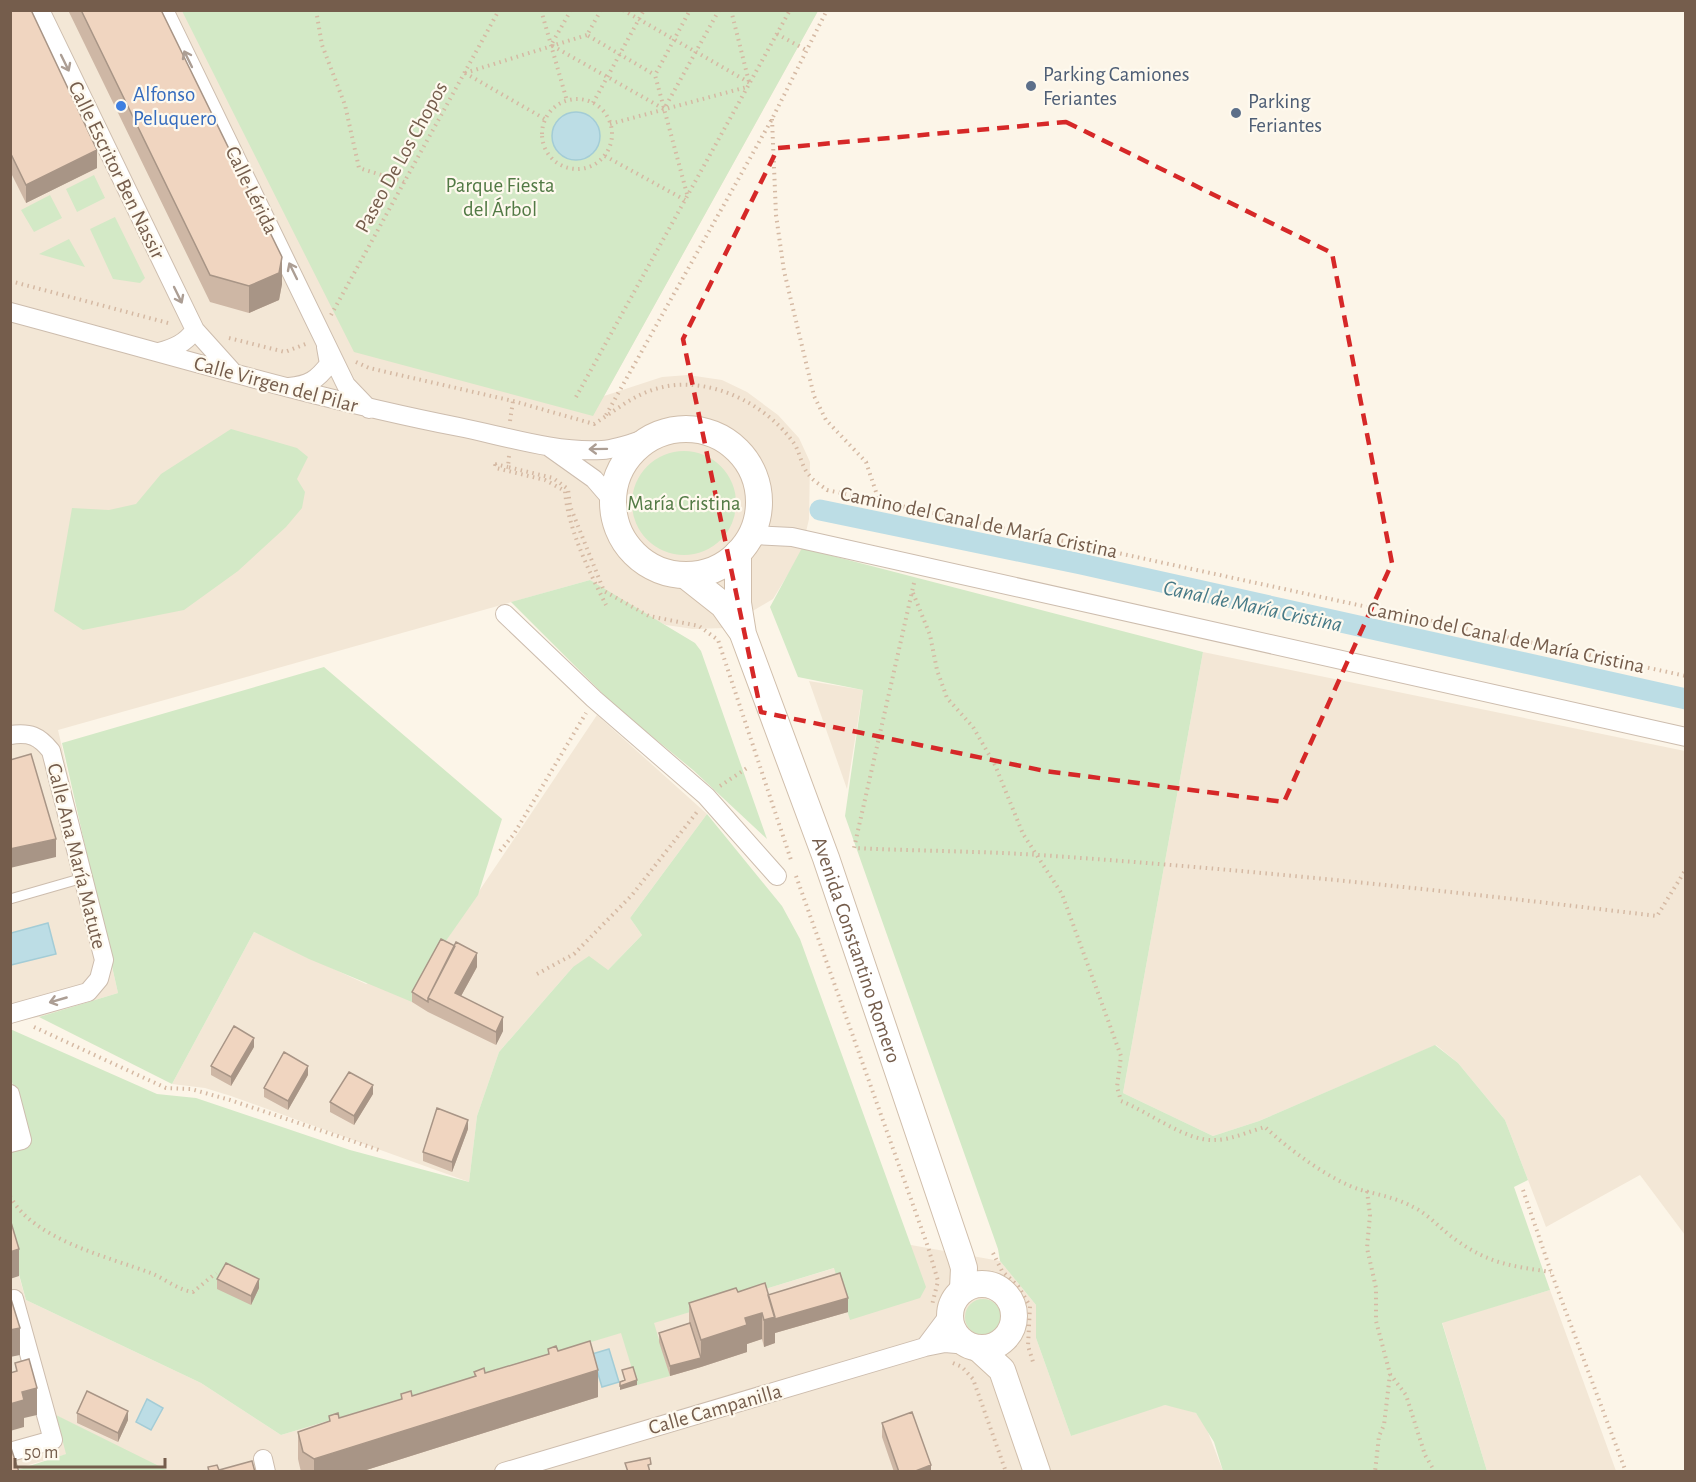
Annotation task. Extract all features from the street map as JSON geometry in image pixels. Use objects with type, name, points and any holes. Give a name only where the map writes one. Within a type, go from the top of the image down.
[{"type":"street","name":"Calle Escritor Ben Nassir","points":[[40,10],[195,330],[217,358],[236,374]]},
{"type":"street","name":"Calle Lérida","points":[[164,10],[346,385],[369,409]]},
{"type":"street","name":"Calle Virgen del Pilar","points":[[10,312],[283,388],[369,409],[544,444],[602,450],[650,437]]},
{"type":"street","points":[[159,352],[187,341],[195,330]]},
{"type":"street","name":"Calle Lérida","points":[[283,388],[313,383],[319,377],[329,364],[324,337]]},
{"type":"street","points":[[696,428],[718,435],[737,449],[751,467],[759,490],[759,513],[745,544],[714,570],[685,575],[672,574],[650,566],[632,552],[619,533],[613,501],[617,476],[625,460],[650,437],[672,429],[696,428]]},
{"type":"street","name":"Calle Virgen del Pilar","points":[[544,444],[594,479],[613,501]]},
{"type":"street","points":[[745,544],[792,537],[1686,736]]},
{"type":"street","name":"Avenida Constantino Romero","points":[[745,544],[738,603],[743,634],[830,870],[971,1280]]},
{"type":"street","name":"Avenida Constantino Romero","points":[[685,575],[723,605],[743,634]]},
{"type":"street","points":[[506,614],[594,699],[706,796],[777,876]]},
{"type":"street","name":"Calle Ana María Matute","points":[[10,735],[28,734],[39,737],[51,752],[104,960],[99,979],[88,992],[10,1014]]},
{"type":"street","points":[[10,1094],[16,1141]]},
{"type":"street","points":[[973,1347],[997,1345],[1005,1339],[1012,1330],[1014,1308],[1002,1290],[971,1280],[951,1304],[949,1315],[951,1326],[957,1336],[1002,1370]]},
{"type":"street","points":[[10,1452],[53,1440],[12,1299]]},
{"type":"street","points":[[932,1342],[949,1315]]},
{"type":"street","points":[[1005,1339],[1002,1370],[1037,1472]]},
{"type":"street","name":"Calle Campanilla","points":[[504,1472],[932,1342],[973,1347]]},
{"type":"lane","points":[[10,899],[83,878]]},
{"type":"path","points":[[316,10],[322,45],[345,105],[358,168],[404,182]]},
{"type":"path","name":"Paseo De Los Chopos","points":[[329,319],[499,10]]},
{"type":"path","points":[[541,10],[567,101]]},
{"type":"path","points":[[551,45],[571,10]]},
{"type":"path","points":[[465,73],[587,35],[601,10]]},
{"type":"path","points":[[623,10],[749,85]]},
{"type":"path","points":[[593,103],[644,10]]},
{"type":"path","points":[[686,197],[655,75],[690,10]]},
{"type":"path","points":[[664,109],[719,10]]},
{"type":"path","points":[[731,10],[749,85]]},
{"type":"path","points":[[576,397],[790,10]]},
{"type":"path","points":[[350,360],[369,368],[513,401],[594,424],[605,417],[772,119],[827,10]]},
{"type":"path","points":[[777,34],[806,50]]},
{"type":"path","points":[[587,35],[655,75]]},
{"type":"path","points":[[551,45],[664,109]]},
{"type":"path","points":[[465,73],[545,119]]},
{"type":"path","points":[[610,124],[749,85]]},
{"type":"path","points":[[582,99],[593,103],[602,110],[610,124],[610,145],[605,156],[585,169],[561,166],[552,160],[542,140],[545,119],[551,110],[567,101],[582,99]]},
{"type":"path","points":[[772,119],[776,215],[784,271],[814,396],[826,420],[866,462],[879,501]]},
{"type":"path","points":[[605,156],[686,197]]},
{"type":"path","points":[[10,281],[285,352],[324,337]]},
{"type":"path","name":"Camino del Canal de María Cristina","points":[[605,417],[630,399],[658,388],[686,384],[740,397],[764,413],[794,442],[809,476],[827,489],[1686,676]]},
{"type":"path","points":[[508,467],[513,401]]},
{"type":"path","points":[[606,605],[594,580],[567,507],[566,491],[546,480],[496,468],[495,464],[553,478],[568,489],[570,506],[604,591],[649,616],[699,626],[718,640],[807,909],[928,1247],[938,1281],[930,1311],[932,1342],[941,1357],[962,1367],[974,1379],[1006,1472]]},
{"type":"path","points":[[918,565],[854,848],[1037,855],[1421,888],[1657,916],[1686,869]]},
{"type":"path","points":[[913,592],[930,635],[937,670],[947,698],[973,727],[995,765],[1023,834],[1062,894],[1121,1056],[1117,1087],[1121,1101],[1162,1120],[1188,1136],[1216,1140],[1265,1127],[1284,1144],[1320,1168],[1359,1190],[1388,1195],[1419,1210],[1457,1241],[1497,1264],[1551,1272]]},
{"type":"path","points":[[500,851],[514,834],[594,699]]},
{"type":"path","points":[[537,974],[574,954],[632,895],[688,824],[710,789],[725,784],[750,766]]},
{"type":"path","points":[[30,1026],[166,1088],[191,1089],[230,1100],[379,1150]]},
{"type":"path","points":[[1523,1190],[1551,1272],[1626,1472]]},
{"type":"path","points":[[1367,1191],[1371,1215],[1367,1248],[1376,1288],[1376,1321],[1390,1374],[1375,1472]]},
{"type":"path","points":[[10,1196],[22,1214],[49,1232],[152,1274],[184,1291],[193,1292],[216,1273]]},
{"type":"path","points":[[993,1253],[1002,1271],[1018,1286],[1030,1306],[1028,1346],[1034,1365]]},
{"type":"path","points":[[1390,1374],[1406,1395],[1425,1455],[1435,1472]]},
{"type":"highlighted area","points":[[1066,122],[1332,253],[1392,563],[1284,802],[1045,771],[761,712],[683,339],[778,148]]},
{"type":"shaded area","points":[[10,11],[818,11],[604,396],[662,377],[688,375],[722,380],[747,392],[778,415],[799,438],[810,462],[809,519],[801,553],[773,599],[724,628],[693,629],[666,625],[624,608],[590,580],[58,730],[118,993],[39,1017],[11,1021]]},
{"type":"shaded area","points":[[1203,652],[1685,751],[1685,1235],[1640,1175],[1546,1227],[1505,1120],[1458,1063],[1436,1045],[1259,1121],[1213,1136],[1123,1093]]},
{"type":"shaded area","points":[[809,681],[863,690],[847,789]]},
{"type":"shaded area","points":[[597,715],[707,814],[630,918],[642,935],[607,971],[573,967],[499,1052],[477,1116],[469,1182],[231,1096],[205,1088],[172,1084],[254,932],[366,984],[441,948]]},
{"type":"shaded area","points":[[10,1245],[26,1300],[201,1383],[281,1435],[911,1245],[1000,1261],[1036,1305],[1036,1338],[1071,1436],[1151,1408],[1165,1405],[1184,1408],[1196,1413],[1206,1427],[1223,1471],[169,1472],[57,1416],[67,1454],[11,1470]]},
{"type":"shaded area","points":[[1550,1290],[1616,1471],[1487,1471],[1442,1322]]},
{"type":"green space","name":"Parque Fiesta del Árbol","points":[[182,11],[818,11],[593,416],[354,352]]},
{"type":"green space","points":[[94,175],[105,198],[77,212],[66,189]]},
{"type":"green space","points":[[50,195],[62,218],[34,232],[21,210]]},
{"type":"green space","points":[[115,217],[145,278],[140,283],[113,279],[90,229]]},
{"type":"green space","points":[[69,239],[85,267],[39,254]]},
{"type":"green space","points":[[231,429],[297,448],[308,457],[297,479],[305,492],[302,508],[286,527],[238,571],[184,610],[83,630],[54,611],[72,508],[109,510],[136,504],[161,474]]},
{"type":"green space","name":"María Cristina","points":[[684,451],[704,455],[721,466],[732,483],[736,503],[732,523],[721,540],[704,551],[684,555],[664,551],[647,540],[636,523],[632,503],[636,483],[647,466],[664,455]]},
{"type":"green space","points":[[802,548],[1203,652],[1123,1093],[1213,1136],[1259,1121],[1435,1045],[1458,1063],[1505,1120],[1528,1180],[1514,1187],[1550,1290],[1442,1323],[1487,1471],[1223,1471],[1214,1442],[1196,1413],[1165,1405],[1071,1436],[1036,1338],[1036,1305],[1000,1261],[998,1249],[845,816],[863,690],[798,677],[770,607]]},
{"type":"green space","points":[[590,580],[695,643],[701,651],[767,839],[693,770],[615,706],[511,602]]},
{"type":"green space","points":[[324,667],[502,819],[478,895],[441,948],[412,1002],[309,959],[254,932],[172,1084],[39,1017],[118,993],[62,743]]},
{"type":"green space","points":[[707,814],[782,906],[800,939],[926,1287],[920,1298],[850,1320],[834,1268],[654,1323],[670,1376],[637,1385],[621,1333],[281,1435],[201,1383],[26,1300],[11,1245],[11,1147],[27,1142],[11,1078],[10,1029],[157,1094],[196,1098],[350,1150],[469,1182],[477,1116],[499,1052],[573,967],[589,956],[608,970],[642,935],[630,918]]},
{"type":"green space","points":[[983,1299],[996,1304],[1001,1317],[996,1330],[983,1335],[970,1330],[965,1317],[970,1304]]},
{"type":"green space","points":[[56,1415],[169,1471],[11,1472],[66,1454]]},
{"type":"water","points":[[571,112],[581,112],[593,119],[600,131],[600,141],[593,153],[581,160],[571,160],[556,149],[552,141],[552,131],[563,116]]},
{"type":"water","points":[[48,923],[56,954],[11,965],[11,933]]},
{"type":"water","points":[[609,1349],[619,1382],[602,1387],[592,1354]]},
{"type":"water","points":[[147,1399],[163,1408],[151,1430],[136,1422]]},
{"type":"building","points":[[10,10],[31,10],[97,150],[26,185],[10,152]]},
{"type":"building","points":[[81,10],[161,10],[282,257],[279,273],[249,286],[210,275]]},
{"type":"building","points":[[31,754],[56,839],[10,849],[10,760]]},
{"type":"building","points":[[441,939],[455,946],[428,1002],[412,992]]},
{"type":"building","points":[[456,942],[477,953],[455,993],[503,1017],[496,1032],[428,998]]},
{"type":"building","points":[[234,1026],[254,1038],[231,1077],[211,1066]]},
{"type":"building","points":[[284,1052],[308,1066],[288,1101],[264,1088]]},
{"type":"building","points":[[349,1072],[373,1085],[354,1116],[330,1102]]},
{"type":"building","points":[[437,1108],[468,1120],[452,1162],[423,1152]]},
{"type":"building","points":[[10,1219],[19,1249],[10,1252]]},
{"type":"building","points":[[226,1263],[259,1279],[251,1296],[217,1279]]},
{"type":"building","points":[[840,1273],[848,1298],[775,1319],[768,1295]]},
{"type":"building","points":[[765,1283],[775,1317],[764,1320],[762,1313],[745,1318],[747,1325],[701,1340],[689,1303],[736,1288],[738,1292]]},
{"type":"building","points":[[10,1299],[20,1328],[10,1330]]},
{"type":"building","points":[[690,1323],[701,1358],[670,1366],[659,1333]]},
{"type":"building","points":[[590,1341],[598,1370],[314,1459],[303,1452],[298,1432],[330,1421],[329,1416],[338,1413],[339,1418],[402,1399],[401,1394],[411,1391],[412,1396],[476,1376],[474,1372],[484,1368],[485,1373],[549,1354],[548,1349],[556,1346],[558,1351]]},
{"type":"building","points":[[29,1359],[37,1388],[22,1392],[24,1400],[10,1404],[10,1373],[17,1371],[15,1363]]},
{"type":"building","points":[[633,1367],[637,1380],[620,1386],[620,1382],[625,1380],[622,1370]]},
{"type":"building","points":[[87,1391],[128,1411],[118,1433],[77,1413]]},
{"type":"building","points":[[912,1412],[931,1465],[913,1472],[899,1472],[882,1423]]},
{"type":"building","points":[[10,1445],[19,1472],[10,1472]]},
{"type":"building","points":[[650,1458],[651,1464],[648,1465],[650,1472],[628,1472],[625,1463]]},
{"type":"building","points":[[252,1461],[255,1472],[209,1472],[208,1467],[217,1465],[219,1470]]},
{"type":"waterway","name":"Canal de María Cristina","points":[[820,510],[1081,564],[1686,699]]},
{"type":"place","name":"Parking Camiones Feriantes","points":[[1031,86]]},
{"type":"place","name":"Alfonso Peluquero","points":[[121,106]]},
{"type":"place","name":"Parking Feriantes","points":[[1236,113]]}]
